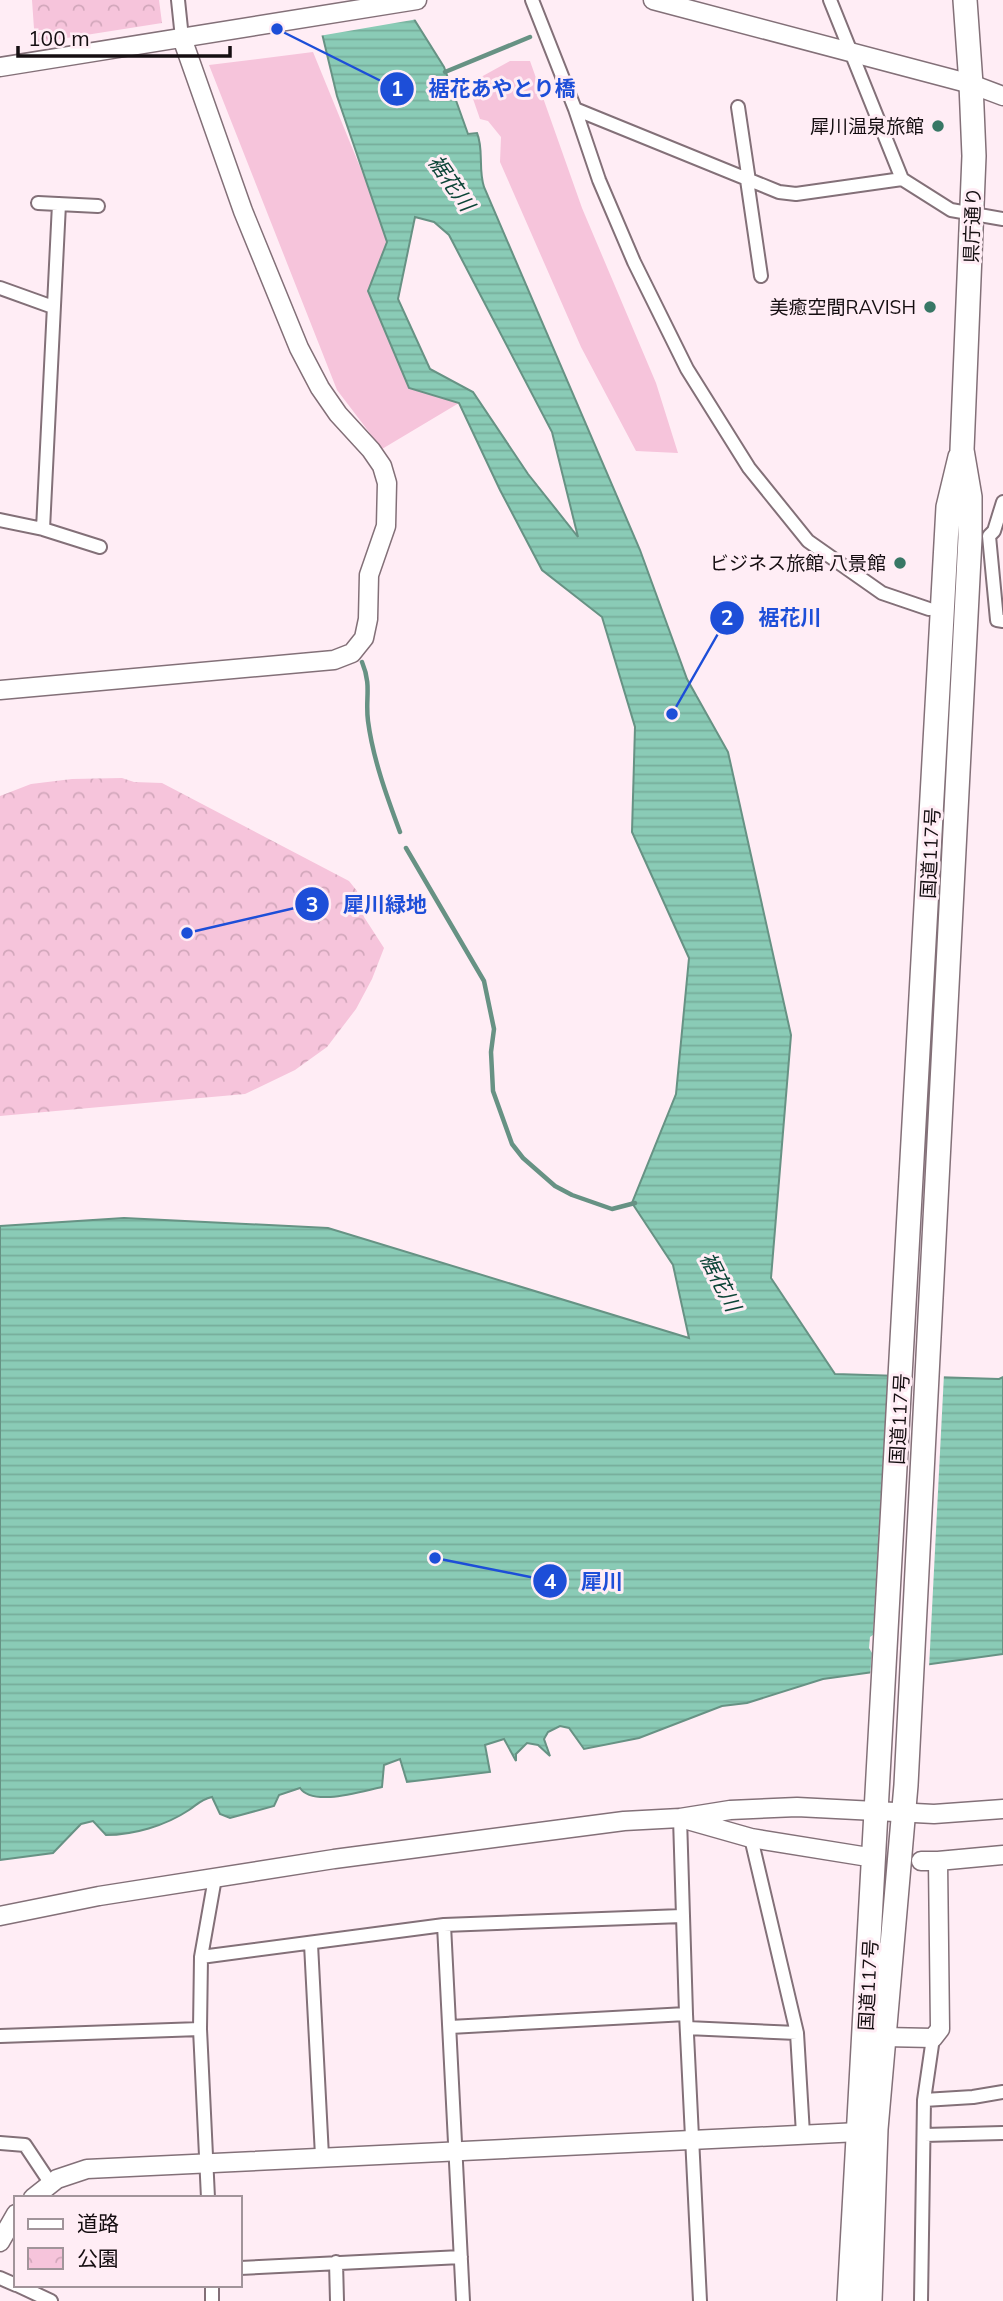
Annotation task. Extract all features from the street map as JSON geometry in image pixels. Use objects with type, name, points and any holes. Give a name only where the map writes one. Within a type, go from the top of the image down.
[{"type":"highway","name":"県庁通り","points":[[965,0],[971,84],[973,214],[962,450],[970,497],[969,537]]},
{"type":"highway","name":"国道117号","points":[[849,2301],[877,1810],[936,617],[969,537]]},
{"type":"highway","name":"国道117号","points":[[870,2301],[876,2129],[906,1786],[969,537]]},
{"type":"street","points":[[0,690],[334,660],[352,653],[364,638],[368,619],[369,575],[386,526],[387,483],[382,466],[332,406],[299,348],[243,211],[178,0]]},
{"type":"street","points":[[0,67],[417,0]]},
{"type":"street","points":[[532,0],[575,109],[599,180],[662,323],[687,369],[749,468],[808,541],[882,593],[936,617]]},
{"type":"street","points":[[653,0],[971,84],[1003,96]]},
{"type":"street","points":[[830,0],[902,179],[951,210],[1003,219]]},
{"type":"street","points":[[971,84],[1003,86]]},
{"type":"street","points":[[738,107],[761,276]]},
{"type":"street","points":[[575,109],[779,192],[796,194],[902,179]]},
{"type":"street","points":[[38,203],[98,206]]},
{"type":"street","points":[[43,529],[60,204]]},
{"type":"street","points":[[0,288],[53,307]]},
{"type":"street","points":[[1003,502],[994,531],[969,537],[997,620],[1003,621]]},
{"type":"street","points":[[0,520],[43,529],[100,547]]},
{"type":"street","points":[[0,1916],[99,1896],[463,1840],[624,1821],[680,1818],[730,1810],[797,1807],[934,1814],[1003,1809]]},
{"type":"street","points":[[680,1818],[751,1838],[862,1856]]},
{"type":"street","points":[[680,1818],[686,2021],[700,2301]]},
{"type":"street","points":[[751,1838],[797,2033],[803,2134]]},
{"type":"street","points":[[920,2301],[924,2100],[933,2038],[940,2029],[929,1861],[1003,1855]]},
{"type":"street","points":[[208,2196],[200,2029],[201,1957],[215,1878]]},
{"type":"street","points":[[201,1957],[444,1925],[682,1916]]},
{"type":"street","points":[[444,1925],[463,2301]]},
{"type":"street","points":[[311,1944],[322,2156]]},
{"type":"street","points":[[450,2027],[686,2021],[797,2033]]},
{"type":"street","points":[[0,2036],[200,2029]]},
{"type":"street","points":[[884,2037],[933,2038]]},
{"type":"street","points":[[924,2100],[1003,2092]]},
{"type":"street","points":[[36,2196],[57,2179],[87,2169],[859,2132]]},
{"type":"street","points":[[925,2135],[1003,2133]]},
{"type":"street","points":[[0,2143],[25,2145],[51,2184]]},
{"type":"street","points":[[0,2242],[14,2218]]},
{"type":"street","points":[[242,2268],[461,2257]]},
{"type":"street","points":[[336,2262],[337,2301]]},
{"type":"street","points":[[20,2287],[50,2301]]},
{"type":"green space","points":[[32,0],[159,0],[162,23],[35,43]]},
{"type":"green space","points":[[313,52],[376,206],[387,242],[368,291],[409,388],[459,403],[382,449],[337,390],[209,65]]},
{"type":"green space","points":[[510,61],[530,61],[582,208],[656,383],[678,453],[636,451],[581,347],[500,162],[501,137],[488,121],[480,119],[472,96],[481,77]]},
{"type":"green space","points":[[122,778],[134,782],[162,783],[349,881],[357,891],[364,917],[384,948],[356,1009],[327,1047],[295,1070],[245,1094],[0,1116],[0,796],[31,784],[72,779]]},
{"type":"water","points":[[314,0],[402,0],[444,67],[468,134],[477,133],[484,187],[640,550],[687,679],[728,752],[791,1035],[771,1278],[835,1374],[1003,1377],[1003,1654],[823,1679],[747,1703],[722,1706],[639,1738],[584,1749],[569,1728],[560,1726],[548,1732],[544,1739],[550,1756],[538,1745],[527,1743],[516,1754],[516,1761],[504,1739],[485,1745],[490,1772],[407,1782],[400,1759],[384,1765],[382,1787],[351,1794],[315,1796],[306,1794],[300,1788],[279,1795],[274,1806],[230,1818],[220,1814],[212,1797],[159,1825],[116,1835],[106,1835],[93,1821],[81,1824],[53,1853],[0,1860],[0,1226],[124,1218],[328,1228],[689,1338],[673,1265],[632,1203],[676,1094],[689,958],[632,832],[635,727],[602,617],[542,570],[459,403],[409,388],[368,291],[387,242],[337,96]],"holes":[[[415,217],[434,222],[449,235],[552,432],[578,537],[528,474],[473,392],[430,369],[398,299]]]},
{"type":"pier","points":[[310,0],[406,0],[418,19],[319,36]]},
{"type":"pier","points":[[888,1372],[944,1374],[929,1668],[870,1676],[872,1653],[869,1648],[870,1637],[873,1635]]},
{"type":"waterway","points":[[445,72],[530,37]]},
{"type":"waterway","points":[[362,662],[368,685],[367,713],[373,749],[400,832]]},
{"type":"waterway","points":[[406,848],[484,981],[494,1029],[491,1052],[493,1091],[512,1144],[523,1158],[555,1186],[572,1195],[612,1209],[635,1203]]},
{"type":"place","name":"裾花あやとり橋","points":[[277,29]]},
{"type":"place","name":"犀川温泉旅館","points":[[938,126]]},
{"type":"place","name":"美癒空間RAVISH","points":[[930,307]]},
{"type":"place","name":"ビジネス旅館 八景館","points":[[900,563]]},
{"type":"place","name":"裾花川","points":[[672,714]]},
{"type":"place","name":"犀川緑地","points":[[187,933]]},
{"type":"place","name":"犀川","points":[[435,1558]]}]
